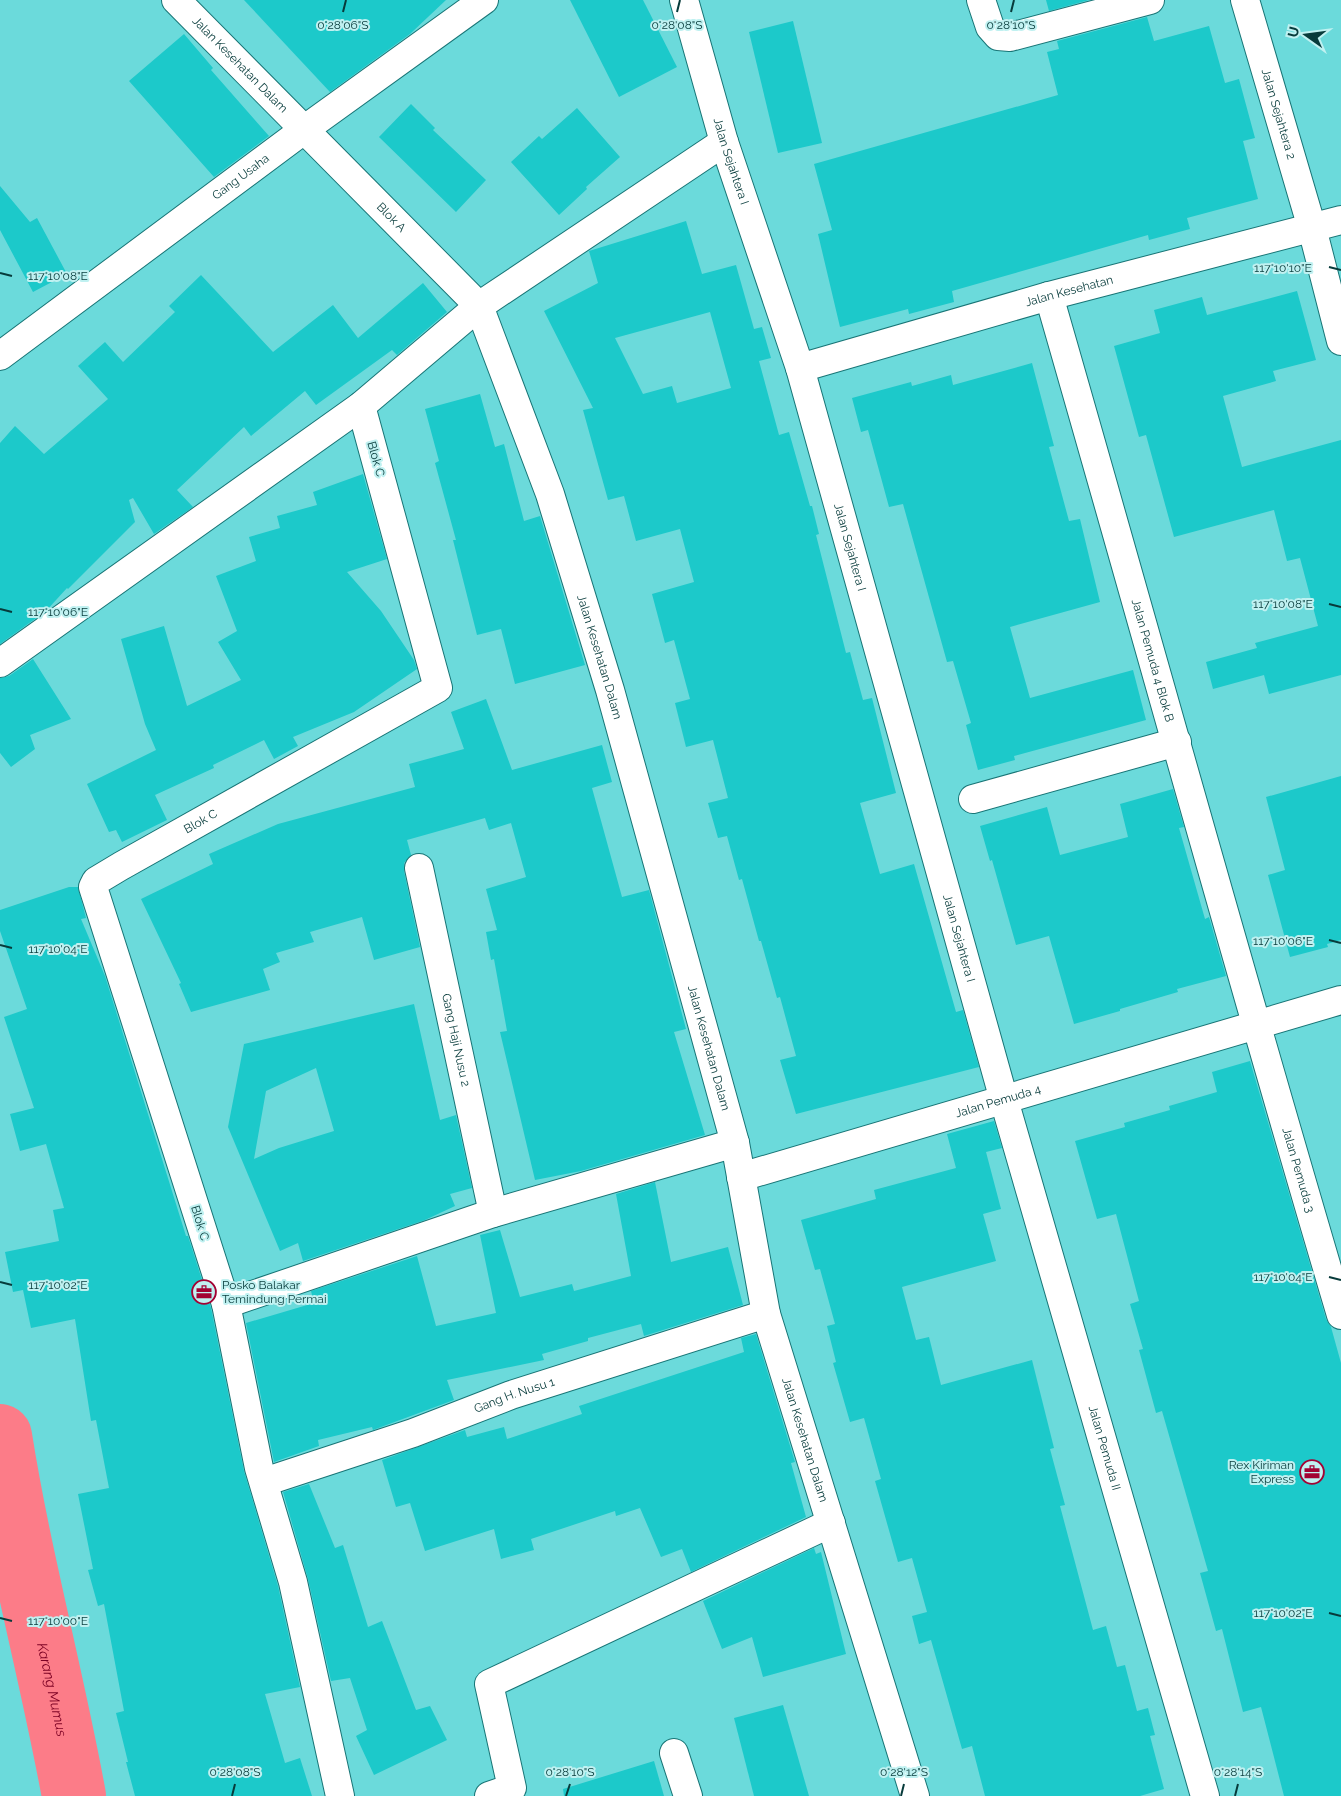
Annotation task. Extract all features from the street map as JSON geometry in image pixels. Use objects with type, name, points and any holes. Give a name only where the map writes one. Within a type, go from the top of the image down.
[{"type":"street","name":"Jalan Kesehatan Dalam","points":[[176,0],[305,129]]},
{"type":"street","name":"Gang Usaha","points":[[0,356],[305,129],[484,0]]},
{"type":"street","name":"Jalan Sejahtera I","points":[[684,0],[724,142],[800,368],[1004,1100]]},
{"type":"street","points":[[981,0],[990,27],[998,36],[1010,37],[1150,0]]},
{"type":"street","name":"Jalan Sejahtera 2","points":[[1245,0],[1312,228],[1341,341]]},
{"type":"street","name":"Blok A","points":[[305,129],[479,306]]},
{"type":"street","points":[[0,663],[361,406],[479,306],[724,142]]},
{"type":"street","name":"Jalan Kesehatan","points":[[800,368],[1049,296],[1341,220]]},
{"type":"street","name":"Jalan Pemuda 4 Blok B","points":[[1049,296],[1177,742],[1255,1026]]},
{"type":"street","name":"Jalan Kesehatan Dalam","points":[[479,306],[550,494],[610,690],[735,1143],[766,1314],[915,1796]]},
{"type":"street","name":"Blok C","points":[[226,1304],[93,887],[96,881],[121,866],[438,688],[361,406]]},
{"type":"street","points":[[973,799],[1177,742]]},
{"type":"street","name":"Gang Haji Nusu 2","points":[[419,868],[493,1213]]},
{"type":"street","name":"Jalan Pemuda 4","points":[[741,1177],[1341,1000]]},
{"type":"street","name":"Jalan Pemuda 3","points":[[1255,1026],[1341,1315]]},
{"type":"street","name":"Jalan Pemuda II","points":[[1004,1100],[1205,1796]]},
{"type":"street","points":[[340,1796],[293,1582],[264,1482],[226,1304],[493,1213],[735,1143]]},
{"type":"street","name":"Gang H. Nusu 1","points":[[264,1482],[413,1433],[511,1395],[766,1314]]},
{"type":"street","points":[[489,1796],[512,1788],[489,1684],[831,1524]]},
{"type":"street","points":[[674,1753],[688,1796]]},
{"type":"building","points":[[244,0],[446,0],[410,34],[330,92]]},
{"type":"building","points":[[570,0],[643,0],[677,67],[619,97]]},
{"type":"building","points":[[1046,0],[1089,0],[1049,11]]},
{"type":"building","points":[[1147,17],[1154,41],[1209,26],[1225,83],[1239,79],[1255,138],[1243,141],[1258,199],[1187,218],[1190,229],[1149,240],[1148,235],[952,291],[954,302],[909,314],[908,309],[840,327],[818,234],[832,230],[814,164],[1058,95],[1047,52],[1059,49],[1057,41]]},
{"type":"building","points":[[793,21],[822,143],[778,153],[749,32]]},
{"type":"building","points":[[184,34],[213,68],[211,70],[269,136],[214,177],[129,81]]},
{"type":"building","points":[[411,104],[435,128],[433,130],[486,180],[456,212],[379,137]]},
{"type":"building","points":[[577,108],[620,157],[586,187],[587,189],[559,215],[511,162],[539,136],[542,139]]},
{"type":"building","points":[[0,186],[30,222],[37,218],[67,274],[33,292],[0,230]]},
{"type":"building","points":[[686,221],[702,274],[736,265],[754,329],[762,327],[771,358],[759,361],[779,435],[789,432],[810,506],[812,506],[819,534],[816,535],[846,653],[850,652],[863,700],[872,698],[896,793],[860,803],[880,874],[914,864],[956,1012],[963,1010],[979,1067],[796,1114],[780,1060],[796,1056],[780,997],[777,998],[742,879],[739,880],[727,836],[718,838],[708,803],[728,798],[713,740],[686,747],[675,703],[690,699],[674,640],[665,643],[652,594],[694,582],[680,529],[636,541],[624,496],[608,500],[583,410],[593,408],[544,311],[598,283],[589,251]],"holes":[[[710,312],[731,388],[677,403],[672,386],[643,394],[615,338]]]},
{"type":"building","points":[[201,275],[273,352],[333,305],[358,338],[423,283],[447,312],[397,355],[392,350],[316,405],[305,391],[251,436],[244,427],[177,490],[193,507],[154,534],[133,498],[129,500],[135,522],[46,611],[0,644],[0,443],[15,426],[44,454],[108,399],[78,366],[105,342],[123,362],[175,312],[169,306]]},
{"type":"building","points":[[1297,291],[1316,360],[1273,371],[1276,381],[1223,396],[1242,467],[1341,440],[1341,675],[1269,694],[1264,675],[1213,689],[1206,662],[1257,648],[1255,643],[1318,626],[1300,558],[1287,561],[1274,510],[1174,537],[1146,435],[1139,437],[1114,346],[1160,333],[1154,310],[1202,297],[1207,315]]},
{"type":"building","points":[[1032,363],[1054,446],[1049,447],[1069,521],[1080,519],[1100,602],[1010,627],[1030,698],[1133,670],[1146,720],[1014,756],[1015,760],[978,770],[966,725],[971,723],[953,661],[947,662],[903,504],[889,507],[868,430],[861,432],[852,398],[911,382],[912,386],[951,375],[953,385]]},
{"type":"building","points":[[480,394],[495,447],[504,444],[524,521],[540,516],[585,665],[515,684],[501,629],[477,635],[453,540],[456,540],[435,463],[439,461],[425,409]]},
{"type":"building","points":[[363,474],[387,559],[347,572],[381,611],[414,660],[417,669],[354,712],[293,737],[298,746],[274,759],[264,740],[213,765],[214,768],[155,795],[167,820],[122,842],[116,830],[109,832],[87,784],[156,750],[145,724],[121,639],[164,626],[187,706],[241,680],[218,642],[237,631],[216,576],[256,561],[249,537],[280,528],[277,516],[317,505],[313,492]]},
{"type":"building","points":[[33,659],[71,719],[30,735],[35,749],[11,767],[0,753],[0,678],[9,676]]},
{"type":"building","points":[[486,699],[512,770],[602,745],[612,782],[592,788],[622,897],[649,890],[686,1029],[674,1032],[705,1135],[581,1171],[535,1180],[500,1032],[507,1031],[494,959],[491,960],[486,932],[497,930],[486,889],[526,877],[511,823],[489,830],[485,818],[407,840],[411,855],[404,863],[404,871],[420,947],[374,960],[362,917],[310,932],[314,942],[276,953],[280,962],[263,969],[270,990],[191,1012],[179,984],[181,983],[141,899],[213,864],[209,854],[278,824],[415,787],[409,764],[464,749],[451,712]]},
{"type":"building","points":[[1341,776],[1341,940],[1327,944],[1328,947],[1290,957],[1268,875],[1285,870],[1266,797]]},
{"type":"building","points":[[1173,789],[1184,827],[1179,828],[1205,919],[1209,917],[1226,976],[1177,989],[1178,992],[1074,1024],[1049,936],[1016,945],[992,860],[990,861],[980,826],[1047,807],[1060,855],[1128,837],[1120,804]]},
{"type":"building","points":[[69,887],[78,887],[86,918],[81,919],[105,976],[186,1236],[188,1236],[211,1308],[244,1471],[278,1586],[300,1687],[265,1694],[285,1763],[300,1758],[312,1796],[135,1796],[116,1713],[124,1711],[104,1604],[98,1606],[88,1570],[93,1569],[78,1494],[109,1488],[96,1420],[91,1421],[75,1319],[31,1328],[23,1290],[13,1292],[5,1252],[59,1241],[53,1210],[64,1208],[46,1144],[20,1151],[10,1114],[34,1108],[4,1017],[27,1009],[0,931],[0,910]]},
{"type":"building","points":[[414,1004],[440,1120],[456,1115],[472,1188],[450,1194],[455,1206],[425,1220],[303,1261],[298,1243],[280,1251],[228,1127],[244,1044]],"holes":[[[316,1068],[334,1131],[279,1148],[254,1159],[266,1091]]]},
{"type":"building","points":[[1250,1061],[1326,1319],[1331,1327],[1341,1363],[1341,1796],[1284,1796],[1261,1707],[1243,1712],[1222,1629],[1216,1631],[1200,1573],[1208,1571],[1162,1411],[1156,1413],[1139,1350],[1143,1349],[1130,1304],[1139,1301],[1116,1214],[1097,1219],[1075,1141],[1125,1127],[1124,1123],[1170,1110],[1169,1106],[1217,1092],[1212,1072]]},
{"type":"building","points":[[994,1121],[1002,1148],[986,1152],[1001,1209],[983,1214],[996,1261],[902,1287],[916,1340],[929,1337],[941,1385],[1032,1360],[1054,1448],[1050,1449],[1065,1505],[1060,1506],[1093,1630],[1106,1626],[1117,1667],[1125,1665],[1137,1711],[1148,1708],[1155,1735],[1150,1736],[1164,1789],[1140,1796],[985,1796],[972,1746],[962,1749],[931,1640],[919,1644],[912,1616],[927,1612],[912,1558],[898,1562],[875,1481],[881,1479],[864,1418],[850,1422],[833,1363],[836,1362],[827,1326],[835,1324],[820,1269],[815,1270],[801,1220],[876,1199],[874,1190],[956,1168],[947,1134]]},
{"type":"building","points":[[655,1182],[671,1262],[728,1247],[743,1305],[644,1336],[641,1324],[588,1338],[588,1341],[542,1354],[544,1360],[447,1380],[454,1400],[373,1430],[372,1427],[318,1440],[319,1446],[274,1462],[246,1323],[314,1303],[311,1291],[417,1256],[436,1326],[496,1313],[480,1235],[500,1230],[520,1297],[572,1284],[574,1291],[631,1276],[616,1194]]},
{"type":"building","points":[[756,1334],[795,1462],[791,1463],[806,1517],[691,1572],[682,1549],[661,1557],[640,1508],[616,1516],[615,1511],[531,1539],[534,1550],[501,1559],[494,1529],[425,1551],[410,1503],[396,1507],[382,1460],[465,1430],[467,1437],[504,1427],[507,1439],[582,1414],[579,1406],[744,1352],[741,1338]]},
{"type":"building","points":[[309,1484],[335,1548],[343,1545],[368,1627],[382,1621],[416,1710],[430,1706],[447,1740],[374,1775],[356,1736],[367,1730],[350,1678],[331,1681],[308,1579],[283,1492]]},
{"type":"building","points":[[814,1548],[816,1554],[821,1552],[846,1654],[763,1677],[752,1637],[722,1649],[703,1601]]},
{"type":"building","points":[[783,1705],[809,1796],[754,1796],[734,1718]]},
{"type":"building","points":[[654,1761],[664,1796],[564,1796],[563,1789]]},
{"type":"waterway","name":"Karang Mumus","points":[[0,1436],[16,1526],[74,1796]]},
{"type":"place","name":"Posko Balakar Temindung Permai","points":[[204,1292]]},
{"type":"place","name":"Rex Kiriman Express","points":[[1312,1472]]}]
